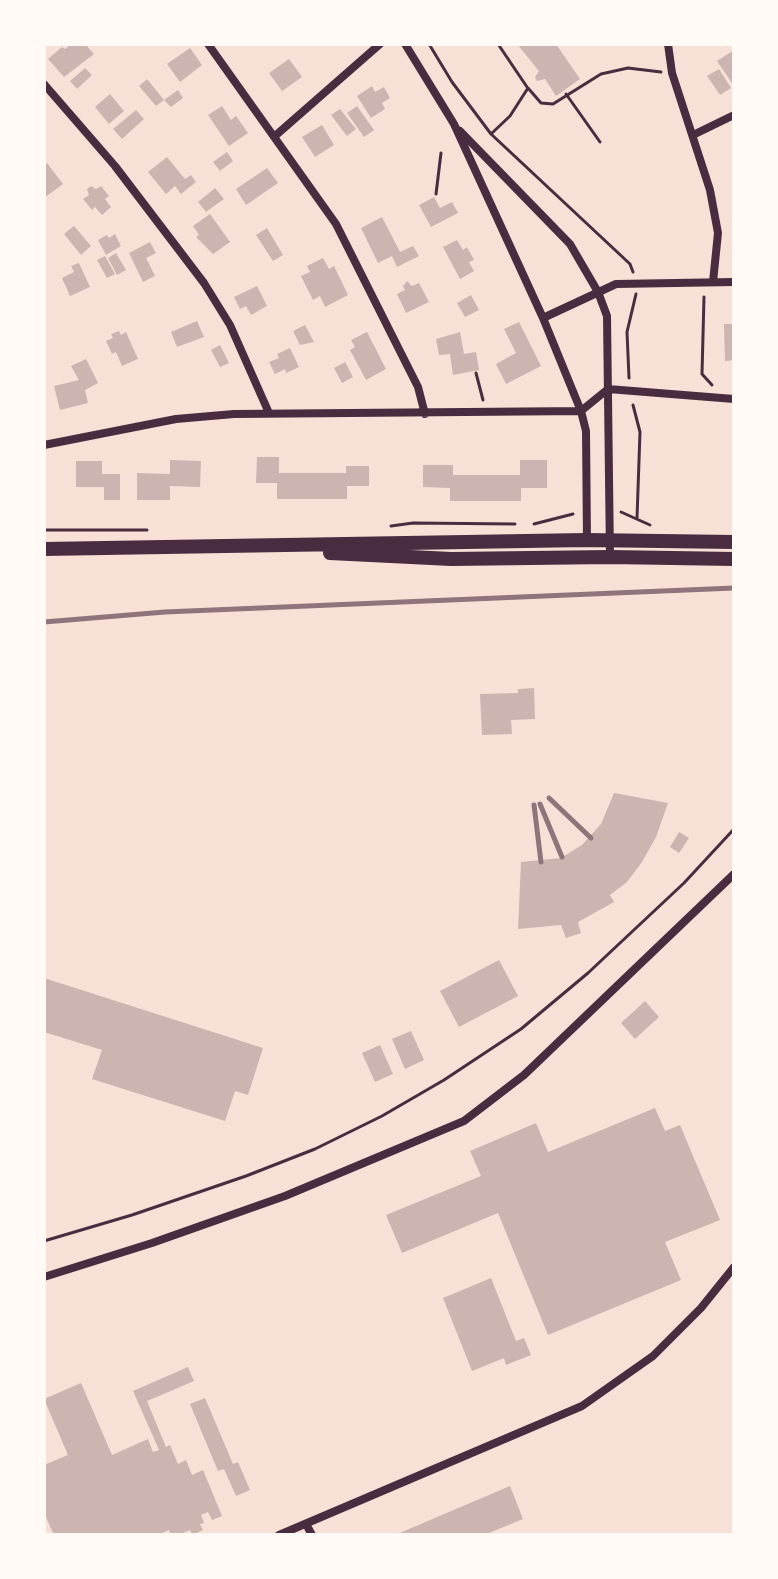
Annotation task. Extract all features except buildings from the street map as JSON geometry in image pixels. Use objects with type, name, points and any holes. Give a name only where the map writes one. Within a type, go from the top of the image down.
[{"type":"main road","points":[[44,549],[609,539],[734,542]]},
{"type":"main road","points":[[214,548],[451,559],[734,559]]},
{"type":"street","points":[[208,44],[336,224],[418,387],[425,414]]},
{"type":"street","points":[[275,136],[380,44]]},
{"type":"street","points":[[405,44],[454,124],[543,318],[581,411],[586,431],[588,557]]},
{"type":"street","points":[[668,44],[672,73],[710,190],[718,233],[713,282]]},
{"type":"street","points":[[44,84],[115,166],[204,283],[230,325],[269,413]]},
{"type":"street","points":[[693,135],[734,115]]},
{"type":"street","points":[[454,124],[570,244],[598,292],[607,316],[610,557]]},
{"type":"street","points":[[543,318],[616,284],[734,282]]},
{"type":"street","points":[[44,445],[176,419],[269,413],[581,411],[608,389],[734,399]]},
{"type":"street","points":[[44,1277],[285,1196],[464,1121],[524,1075],[734,874]]},
{"type":"street","points":[[279,1535],[582,1406],[653,1356],[701,1308],[734,1267]]},
{"type":"street","points":[[306,1524],[312,1535]]},
{"type":"path","points":[[498,44],[541,103],[553,104],[601,74],[628,68],[672,73]]},
{"type":"path","points":[[491,134],[510,116],[528,88]]},
{"type":"path","points":[[566,94],[600,142]]},
{"type":"path","points":[[436,194],[441,153]]},
{"type":"path","points":[[734,158],[734,168]]},
{"type":"path","points":[[704,297],[702,374],[714,386]]},
{"type":"path","points":[[476,373],[486,413]]},
{"type":"path","points":[[608,511],[637,518],[640,432],[629,390]]},
{"type":"path","points":[[388,527],[413,523],[536,524],[585,512]]},
{"type":"path","points":[[44,530],[155,530]]},
{"type":"path","points":[[44,1241],[132,1215],[315,1149],[382,1116],[444,1080],[521,1029],[588,973],[684,883],[734,829]]},
{"type":"railway","points":[[44,622],[165,612],[734,588]]},
{"type":"railway","points":[[549,798],[591,838]]},
{"type":"railway","points":[[540,804],[562,857]]},
{"type":"railway","points":[[534,805],[541,862]]}]
